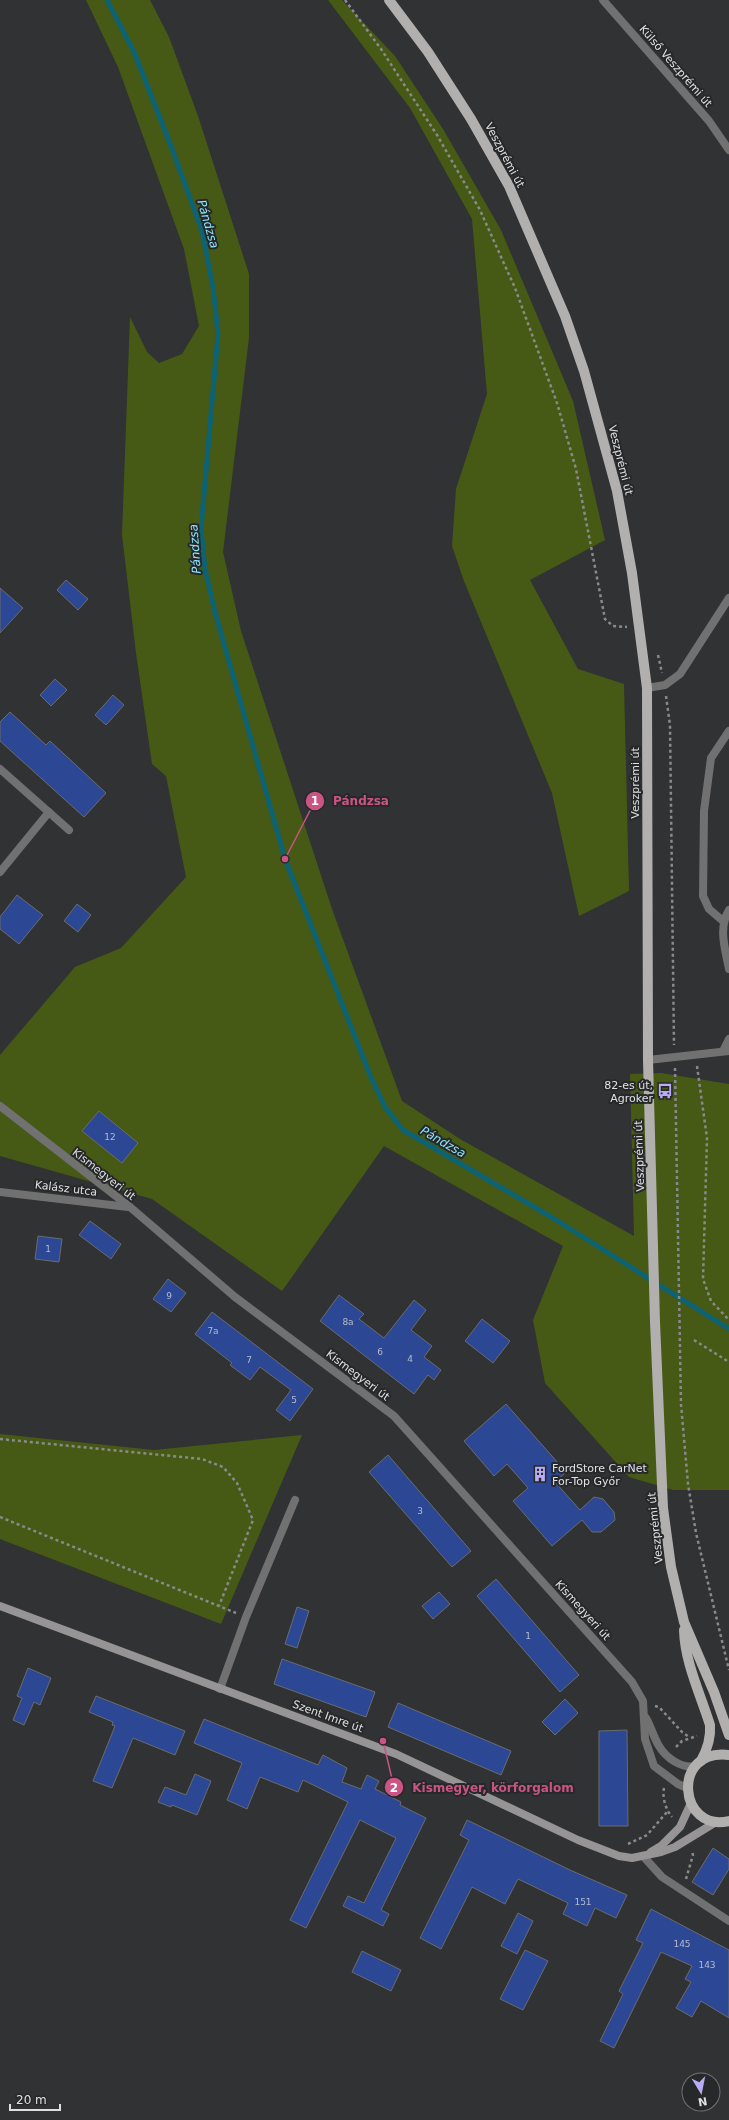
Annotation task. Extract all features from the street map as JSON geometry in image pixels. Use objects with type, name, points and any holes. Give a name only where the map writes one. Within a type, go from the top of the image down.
[{"type":"main road","name":"Veszprémi út","points":[[389,0],[428,52],[471,119],[509,186],[565,316],[601,426],[617,491],[640,629],[647,688],[648,1060],[655,1322],[663,1508],[671,1567],[684,1622],[714,1692],[729,1735]]},
{"type":"main road","name":"Szent Imre út","points":[[0,1606],[396,1754],[603,1851],[632,1858],[643,1856],[675,1846],[725,1823]]},
{"type":"main road","name":"Veszprémi út","points":[[684,1622],[684,1645],[688,1662],[710,1725],[711,1733],[707,1750],[689,1777],[687,1788]]},
{"type":"main road","points":[[698,1763],[719,1754],[729,1755]]},
{"type":"main road","points":[[687,1788],[690,1803],[697,1812],[706,1818],[725,1823]]},
{"type":"main road","name":"Szent Imre út","points":[[643,1856],[661,1846],[680,1827],[690,1803]]},
{"type":"street","name":"Külső Veszprémi út","points":[[603,0],[709,121],[729,150]]},
{"type":"street","points":[[647,688],[665,685],[684,668],[729,598]]},
{"type":"street","points":[[723,921],[709,909],[703,896],[704,811],[711,758],[729,731]]},
{"type":"street","points":[[0,769],[69,830]]},
{"type":"street","points":[[0,872],[48,812]]},
{"type":"street","points":[[729,910],[723,921],[723,937],[729,969]]},
{"type":"street","points":[[648,1060],[726,1051],[729,1039]]},
{"type":"street","name":"Kismegyeri út","points":[[0,1106],[130,1207],[235,1297],[394,1416],[632,1682],[643,1701],[645,1716],[645,1739],[654,1766],[678,1784],[687,1788]]},
{"type":"street","name":"Kalász utca","points":[[0,1192],[130,1207]]},
{"type":"street","points":[[220,1689],[246,1617],[295,1500]]},
{"type":"street","name":"Kismegyeri út","points":[[645,1716],[658,1746],[664,1752],[680,1765],[687,1768],[698,1763]]},
{"type":"street","points":[[643,1856],[662,1877],[729,1921]]},
{"type":"path","points":[[345,0],[381,49],[437,135],[480,210],[515,288],[557,403],[576,469],[605,618],[613,626],[640,629]]},
{"type":"path","points":[[665,685],[670,725],[674,1057],[681,1404],[688,1484],[696,1533],[729,1670]]},
{"type":"path","points":[[696,1054],[707,1138],[703,1279],[711,1301],[729,1320]]},
{"type":"path","points":[[694,1340],[729,1362]]},
{"type":"path","points":[[0,1439],[202,1459],[223,1467],[237,1483],[253,1520],[218,1606]]},
{"type":"path","points":[[0,1517],[246,1617]]},
{"type":"path","points":[[643,1701],[659,1707],[682,1732],[689,1737]]},
{"type":"path","points":[[626,1845],[647,1835],[667,1812]]},
{"type":"green space","points":[[86,0],[150,0],[169,37],[198,116],[249,274],[249,338],[223,552],[241,631],[332,909],[402,1101],[460,1139],[634,1236],[630,1074],[661,1073],[729,1084],[729,1490],[673,1490],[629,1477],[545,1383],[533,1320],[563,1246],[384,1146],[282,1291],[152,1199],[0,1156],[0,1055],[75,967],[121,948],[186,877],[166,776],[152,764],[136,653],[122,535],[130,317],[147,352],[159,363],[182,354],[199,326],[184,249],[118,67]]},
{"type":"green space","points":[[328,0],[342,0],[395,56],[443,129],[501,230],[573,401],[605,540],[530,580],[578,669],[624,684],[629,891],[579,916],[552,793],[464,581],[452,546],[456,489],[487,394],[472,219],[410,108]]},
{"type":"green space","points":[[0,1434],[154,1450],[302,1435],[221,1624],[0,1539]]},
{"type":"building","points":[[66,580],[88,599],[78,610],[57,590]]},
{"type":"building","points":[[0,588],[23,608],[0,633]]},
{"type":"building","points":[[55,679],[67,690],[51,706],[40,695]]},
{"type":"building","points":[[113,695],[124,705],[106,725],[95,715]]},
{"type":"building","points":[[10,712],[46,745],[50,741],[106,793],[84,817],[0,741],[0,722]]},
{"type":"building","points":[[17,895],[43,915],[19,944],[0,929],[0,917]]},
{"type":"building","points":[[77,904],[91,915],[78,932],[64,921]]},
{"type":"building","points":[[99,1111],[138,1143],[122,1163],[82,1131]]},
{"type":"building","points":[[90,1221],[121,1244],[111,1259],[79,1235]]},
{"type":"building","points":[[38,1236],[62,1239],[59,1262],[35,1259]]},
{"type":"building","points":[[168,1279],[186,1293],[171,1312],[153,1299]]},
{"type":"building","points":[[339,1295],[364,1314],[359,1319],[384,1338],[414,1300],[426,1310],[411,1330],[432,1346],[424,1357],[441,1370],[434,1380],[428,1375],[414,1394],[320,1321]]},
{"type":"building","points":[[212,1312],[313,1389],[290,1421],[276,1410],[291,1390],[260,1367],[250,1380],[230,1365],[232,1363],[195,1334]]},
{"type":"building","points":[[482,1319],[510,1341],[493,1363],[465,1341]]},
{"type":"building","name":"FordStore CarNet For-Top Győr","points":[[506,1404],[566,1472],[555,1482],[580,1510],[594,1497],[603,1499],[614,1512],[615,1520],[601,1532],[592,1532],[582,1520],[552,1546],[513,1501],[528,1488],[507,1464],[494,1476],[464,1441]]},
{"type":"building","points":[[388,1455],[471,1551],[452,1567],[369,1472]]},
{"type":"building","points":[[496,1579],[579,1675],[560,1692],[477,1596]]},
{"type":"building","points":[[439,1592],[450,1604],[433,1619],[422,1606]]},
{"type":"building","points":[[297,1607],[309,1611],[297,1648],[285,1644]]},
{"type":"building","points":[[282,1659],[375,1692],[366,1717],[274,1684]]},
{"type":"building","points":[[28,1668],[51,1678],[40,1705],[34,1702],[24,1725],[13,1720],[22,1698],[17,1696]]},
{"type":"building","points":[[96,1696],[185,1731],[175,1755],[133,1738],[112,1788],[93,1781],[115,1726],[112,1725],[113,1722],[89,1712]]},
{"type":"building","points":[[565,1699],[578,1713],[555,1735],[542,1722]]},
{"type":"building","points":[[398,1703],[511,1751],[501,1775],[388,1727]]},
{"type":"building","points":[[204,1719],[318,1765],[323,1755],[347,1768],[342,1782],[361,1789],[367,1775],[379,1781],[375,1789],[401,1802],[400,1805],[426,1818],[381,1910],[389,1914],[383,1926],[343,1906],[348,1896],[364,1903],[396,1838],[360,1820],[306,1928],[290,1920],[348,1802],[303,1780],[298,1792],[260,1777],[247,1809],[227,1800],[242,1763],[194,1743]]},
{"type":"building","points":[[627,1730],[628,1826],[599,1826],[599,1731]]},
{"type":"building","points":[[195,1774],[211,1781],[197,1815],[172,1805],[171,1807],[158,1802],[165,1787],[186,1795]]},
{"type":"building","points":[[467,1820],[570,1870],[627,1895],[616,1918],[595,1908],[587,1926],[563,1914],[568,1903],[518,1879],[505,1904],[472,1887],[441,1949],[420,1938],[469,1840],[460,1835]]},
{"type":"building","points":[[713,1848],[729,1859],[729,1869],[713,1895],[692,1882]]},
{"type":"building","points":[[651,1909],[729,1950],[729,2018],[701,2001],[692,2017],[676,2008],[691,1982],[685,1979],[692,1966],[661,1952],[614,2048],[600,2041],[623,1994],[619,1991],[643,1943],[636,1940]]},
{"type":"building","points":[[518,1913],[533,1921],[517,1954],[501,1946]]},
{"type":"building","points":[[525,1950],[548,1961],[523,2010],[500,1999]]},
{"type":"building","points":[[362,1951],[401,1970],[391,1991],[352,1972]]},
{"type":"waterway","name":"Pándzsa","points":[[107,0],[134,52],[171,146],[202,231],[213,287],[218,334],[201,528],[205,569],[215,612],[285,859],[370,1075],[385,1107],[403,1130],[553,1218],[729,1329]]},
{"type":"place","name":"Pándzsa","points":[[285,859]]},
{"type":"place","name":"82-es út, Agroker","points":[[665,1091]]},
{"type":"place","name":"FordStore CarNet For-Top Győr","points":[[540,1474]]},
{"type":"place","name":"Kismegyer, körforgalom","points":[[383,1741]]}]
